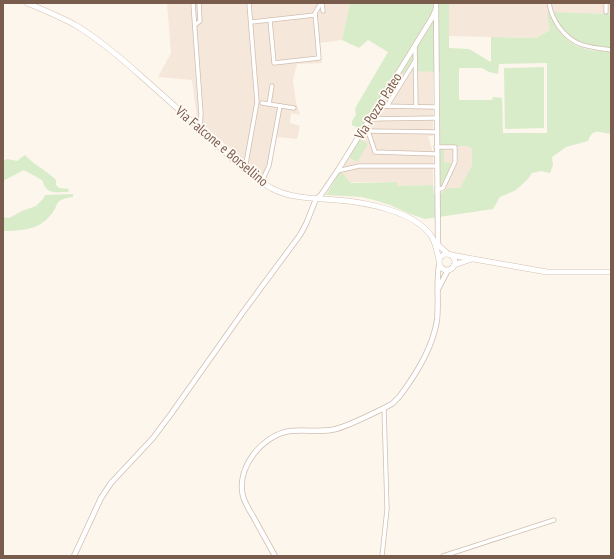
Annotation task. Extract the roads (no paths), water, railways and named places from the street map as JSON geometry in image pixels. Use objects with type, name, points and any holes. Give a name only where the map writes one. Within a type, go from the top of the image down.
[{"type":"main road","name":"Via Falcone e Borsellino","points":[[27,3],[77,26],[101,42],[245,169],[270,187],[283,193],[299,197],[336,200],[378,206],[418,223],[430,234],[436,243],[449,254]]},
{"type":"main road","name":"Via Falcone e Borsellino","points":[[436,243],[439,262]]},
{"type":"main road","points":[[473,259],[454,265],[448,270],[443,270],[439,262],[443,255],[449,254],[547,272],[611,272]]},
{"type":"main road","points":[[449,254],[454,258],[454,265]]},
{"type":"street","points":[[193,3],[201,114],[200,129]]},
{"type":"street","points":[[194,26],[200,21],[199,3]]},
{"type":"street","points":[[245,169],[257,102],[249,3]]},
{"type":"street","points":[[270,20],[274,63],[319,58],[315,13],[321,3]]},
{"type":"street","points":[[321,3],[323,11]]},
{"type":"street","points":[[436,3],[436,243]]},
{"type":"street","points":[[549,3],[555,22],[567,35],[579,44],[611,50]]},
{"type":"street","points":[[606,3],[606,12]]},
{"type":"street","name":"Via Pozzo Pateo","points":[[74,556],[101,498],[111,483],[153,438],[243,312],[293,246],[306,224],[316,199],[321,195],[365,131],[370,119],[432,18],[436,9]]},
{"type":"street","points":[[251,22],[315,15]]},
{"type":"street","points":[[415,46],[416,106]]},
{"type":"street","name":"Via Pozzo Pateo","points":[[387,106],[415,61]]},
{"type":"street","points":[[269,104],[272,86]]},
{"type":"street","points":[[262,103],[294,108]]},
{"type":"street","points":[[262,181],[269,166],[280,106]]},
{"type":"street","points":[[378,106],[436,107]]},
{"type":"street","points":[[370,119],[436,118]]},
{"type":"street","points":[[436,132],[365,131],[375,152],[436,154]]},
{"type":"street","points":[[436,147],[455,147],[455,160],[443,188],[437,190]]},
{"type":"street","points":[[337,171],[359,166],[436,166]]},
{"type":"street","points":[[275,556],[246,505],[243,496],[243,478],[251,458],[263,444],[280,433],[290,431],[336,429],[392,404],[399,397],[430,346],[434,336],[437,320],[439,262]]},
{"type":"street","points":[[437,290],[448,270]]},
{"type":"street","points":[[382,556],[387,509],[384,408]]},
{"type":"street","points":[[442,556],[554,520]]}]
